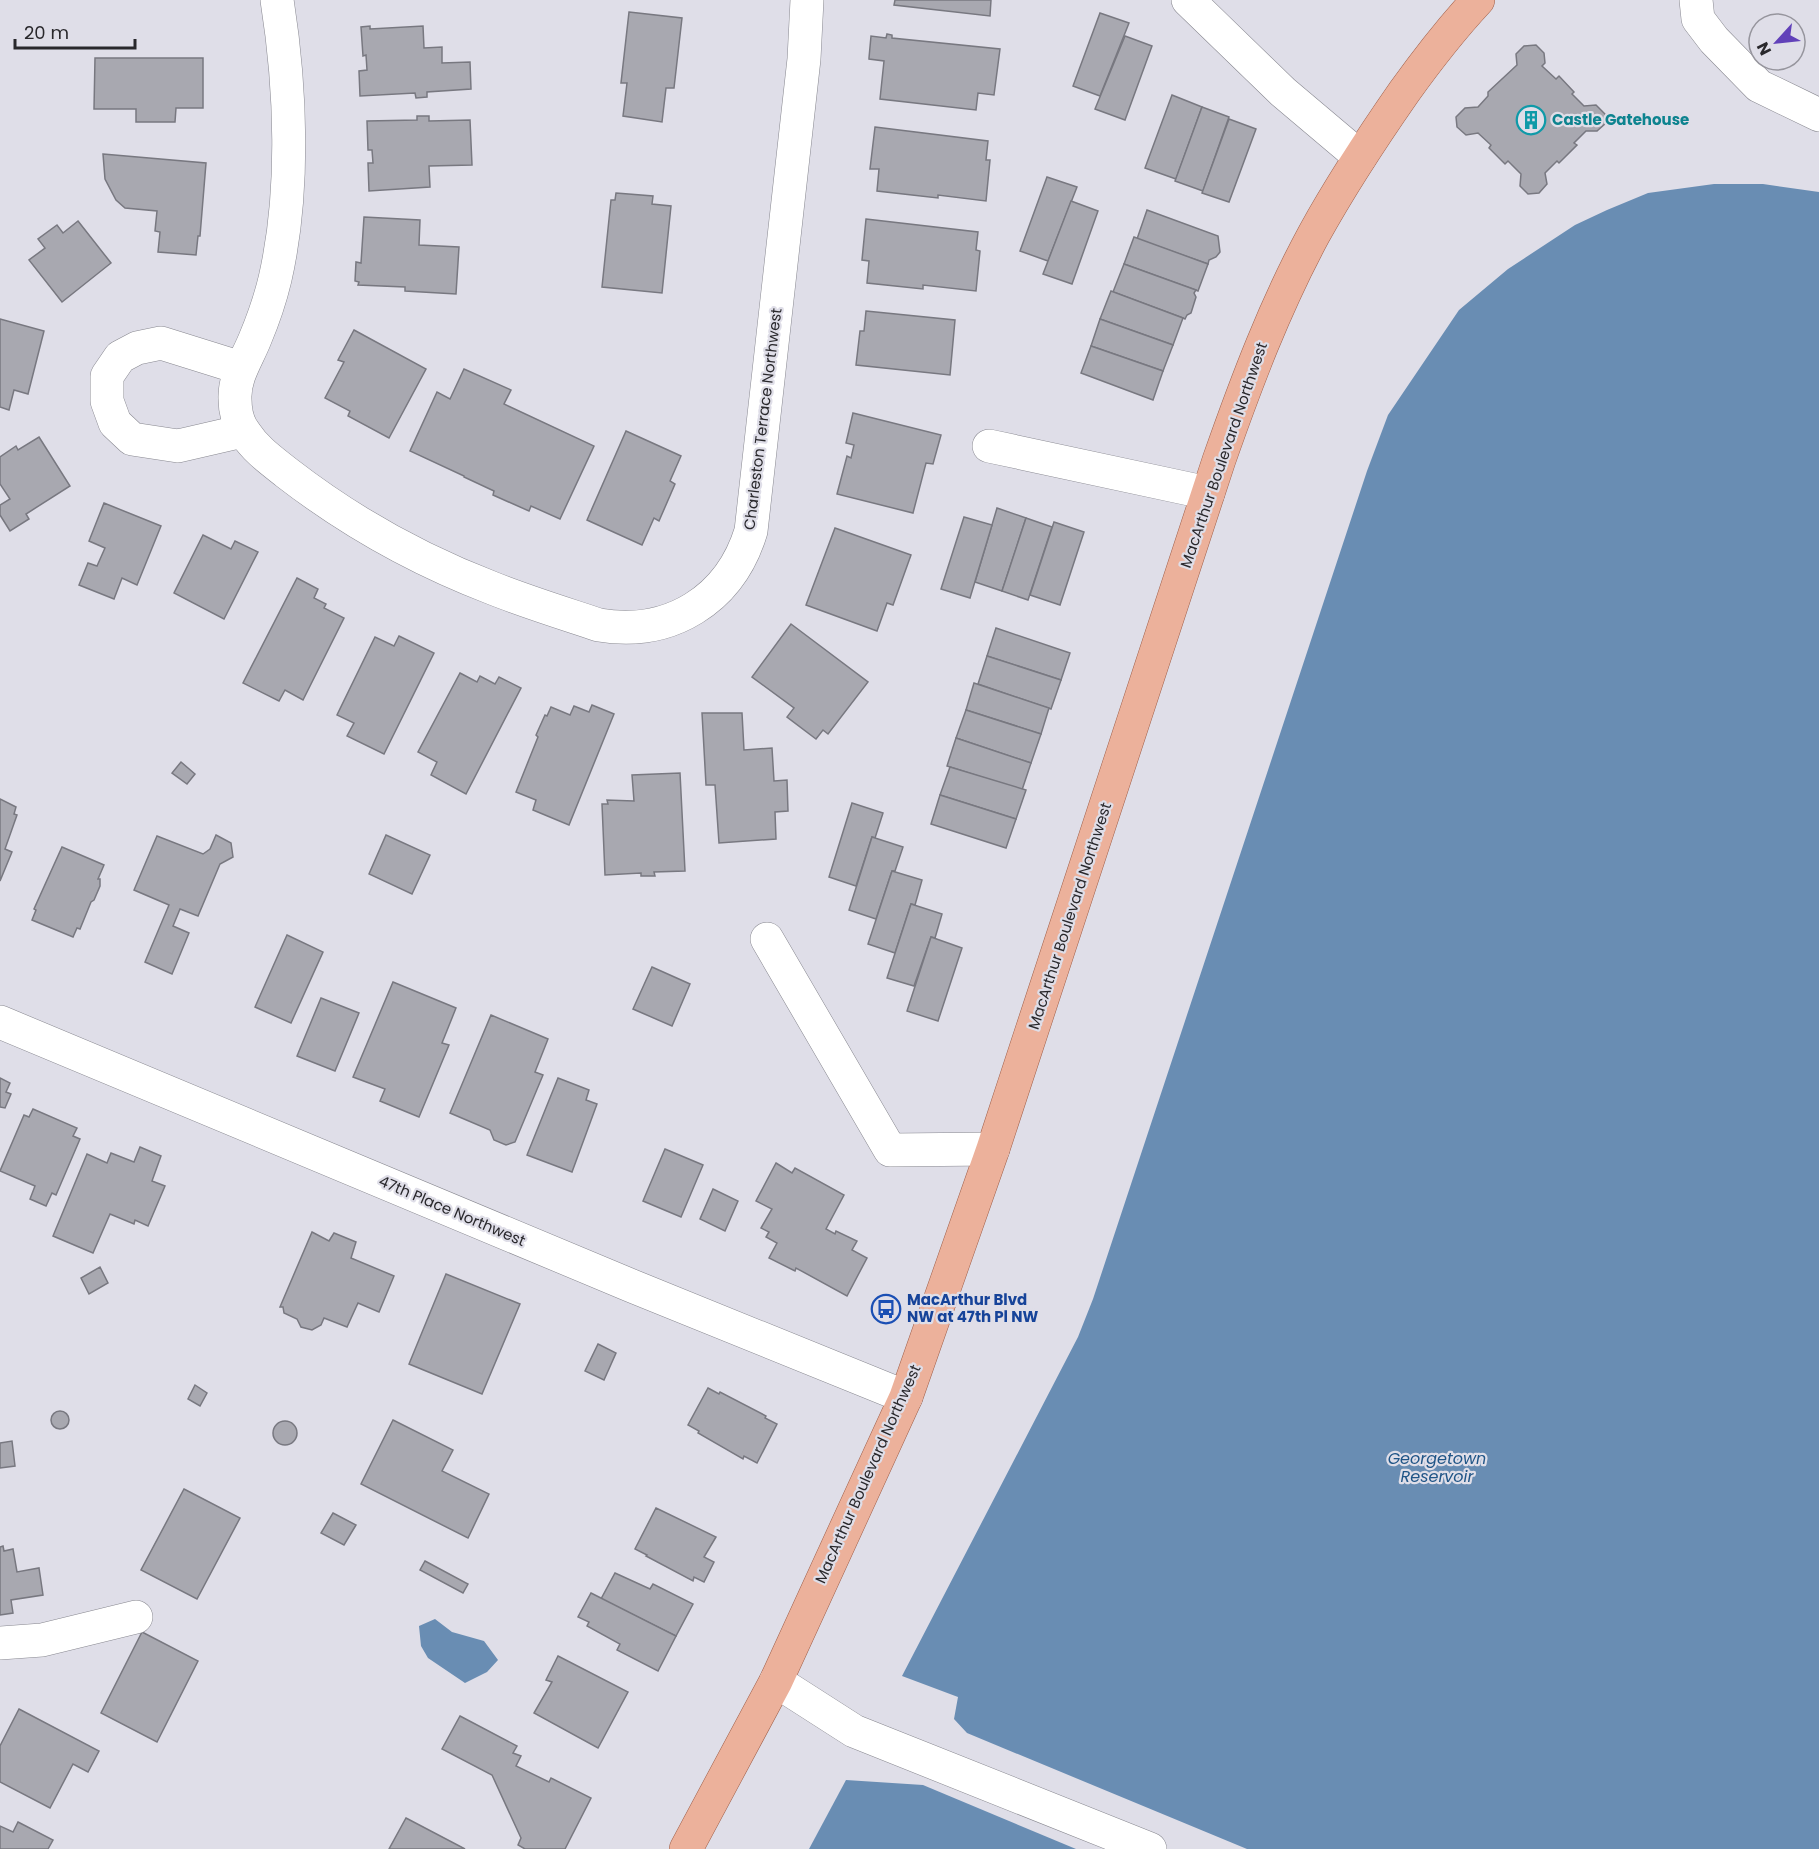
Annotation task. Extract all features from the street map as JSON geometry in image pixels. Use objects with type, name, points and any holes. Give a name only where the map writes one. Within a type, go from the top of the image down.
[{"type":"main road","name":"MacArthur Boulevard Northwest","points":[[686,1849],[776,1681],[906,1397],[993,1149],[1208,493],[1239,403],[1277,310],[1313,236],[1360,157],[1415,76],[1478,0]]},
{"type":"street","points":[[241,368],[161,343],[137,348],[120,357],[107,376],[107,401],[115,423],[132,439],[178,446],[243,431],[236,414],[235,386],[266,311],[282,235],[287,171],[288,98],[277,0]]},
{"type":"street","name":"Charleston Terrace Northwest","points":[[243,431],[254,446],[330,504],[404,548],[491,588],[599,625],[617,628],[653,625],[682,614],[713,594],[737,566],[751,531],[803,71],[807,0]]},
{"type":"street","points":[[1188,0],[1283,92],[1360,157]]},
{"type":"street","points":[[1696,0],[1698,19],[1714,40],[1760,86],[1819,115]]},
{"type":"street","points":[[989,446],[1208,493]]},
{"type":"street","points":[[767,939],[890,1150],[993,1149]]},
{"type":"street","name":"47th Place Northwest","points":[[0,1022],[621,1281],[906,1397]]},
{"type":"street","points":[[0,1643],[42,1640],[136,1617]]},
{"type":"street","points":[[776,1681],[854,1731],[1150,1849]]},
{"type":"water","name":"Georgetown Reservoir","points":[[1714,184],[1763,184],[1819,192],[1819,1849],[1247,1849],[967,1733],[954,1719],[958,1697],[902,1676],[1078,1337],[1093,1299],[1367,471],[1388,415],[1459,310],[1508,269],[1575,225],[1648,193]]},
{"type":"water","points":[[435,1619],[452,1632],[484,1641],[498,1660],[487,1672],[465,1683],[428,1658],[421,1646],[419,1626]]},
{"type":"water","points":[[846,1780],[923,1785],[1076,1849],[809,1849]]},
{"type":"building","points":[[895,0],[991,0],[990,16],[894,5]]},
{"type":"building","points":[[629,12],[682,18],[674,88],[666,88],[662,122],[623,116],[627,83],[621,83]]},
{"type":"building","points":[[1100,13],[1129,23],[1100,96],[1073,86]]},
{"type":"building","points":[[370,26],[370,29],[423,26],[424,48],[442,47],[442,63],[470,62],[471,89],[427,92],[427,97],[416,98],[415,93],[360,96],[359,71],[367,70],[366,55],[363,56],[361,27]]},
{"type":"building","points":[[887,34],[892,35],[892,38],[1000,49],[994,95],[978,93],[976,110],[880,99],[884,61],[869,59],[871,36],[886,38]]},
{"type":"building","points":[[1125,36],[1152,46],[1125,120],[1095,109]]},
{"type":"building","name":"Castle Gatehouse","points":[[1536,45],[1544,53],[1545,63],[1542,66],[1556,79],[1559,76],[1584,106],[1596,105],[1605,114],[1606,123],[1597,131],[1586,131],[1574,143],[1577,145],[1545,173],[1547,184],[1539,193],[1528,194],[1520,186],[1521,174],[1508,161],[1505,164],[1489,148],[1491,145],[1478,133],[1466,135],[1457,127],[1456,117],[1465,108],[1478,107],[1488,96],[1488,92],[1517,65],[1516,54],[1524,46]]},
{"type":"building","points":[[95,58],[203,58],[203,108],[176,108],[175,122],[136,122],[136,109],[94,109]]},
{"type":"building","points":[[1172,95],[1202,107],[1176,179],[1145,168]]},
{"type":"building","points":[[1202,107],[1229,117],[1203,191],[1175,181]]},
{"type":"building","points":[[417,116],[429,116],[429,121],[470,120],[472,165],[429,166],[430,187],[369,191],[368,163],[373,163],[372,150],[368,150],[367,121],[417,120]]},
{"type":"building","points":[[1229,119],[1256,129],[1229,202],[1202,193]]},
{"type":"building","points":[[875,127],[988,141],[986,160],[990,160],[986,201],[877,191],[879,169],[870,169]]},
{"type":"building","points":[[103,154],[206,163],[200,236],[198,236],[196,255],[158,252],[160,232],[155,231],[157,211],[125,208],[116,200],[105,179]]},
{"type":"building","points":[[1047,177],[1077,187],[1048,261],[1020,251]]},
{"type":"building","points":[[616,193],[653,196],[652,204],[671,206],[662,293],[602,287],[611,200],[615,200]]},
{"type":"building","points":[[1071,201],[1098,211],[1072,284],[1043,274]]},
{"type":"building","points":[[1147,210],[1218,236],[1220,252],[1209,260],[1208,264],[1137,239]]},
{"type":"building","points":[[364,217],[420,220],[419,245],[459,247],[456,294],[405,291],[405,287],[358,285],[359,282],[355,281],[356,262],[361,263]]},
{"type":"building","points":[[866,219],[978,232],[976,250],[980,251],[976,291],[923,285],[923,289],[867,283],[869,261],[862,260]]},
{"type":"building","points":[[78,221],[111,263],[62,302],[29,260],[45,248],[38,239],[57,225],[63,233]]},
{"type":"building","points":[[1134,237],[1208,264],[1198,291],[1124,264]]},
{"type":"building","points":[[1124,264],[1196,290],[1191,313],[1185,319],[1113,292]]},
{"type":"building","points":[[1111,291],[1183,318],[1173,345],[1100,319]]},
{"type":"building","points":[[866,311],[955,320],[950,375],[856,365],[860,331],[864,331]]},
{"type":"building","points":[[0,319],[44,331],[28,394],[14,390],[9,410],[0,407]]},
{"type":"building","points":[[1100,319],[1173,345],[1163,371],[1091,346]]},
{"type":"building","points":[[354,330],[426,369],[389,438],[348,416],[350,411],[325,398],[344,362],[338,360]]},
{"type":"building","points":[[1091,346],[1163,371],[1153,400],[1081,373]]},
{"type":"building","points":[[464,369],[511,390],[504,404],[594,446],[560,519],[531,506],[529,511],[493,495],[494,491],[410,451],[437,392],[450,399]]},
{"type":"building","points":[[853,413],[941,435],[933,464],[926,463],[913,513],[837,494],[847,456],[851,458],[854,445],[846,443]]},
{"type":"building","points":[[626,431],[681,456],[670,481],[675,484],[659,521],[654,518],[642,545],[587,520]]},
{"type":"building","points":[[39,437],[70,486],[26,514],[29,519],[10,531],[0,515],[0,505],[10,499],[0,484],[0,457],[16,446],[18,450]]},
{"type":"building","points":[[104,503],[161,526],[137,585],[122,578],[114,599],[79,585],[88,563],[97,566],[105,548],[89,541]]},
{"type":"building","points":[[997,508],[1026,518],[1002,591],[975,582]]},
{"type":"building","points":[[964,517],[992,525],[970,598],[941,589]]},
{"type":"building","points":[[1026,518],[1052,527],[1028,600],[1002,591]]},
{"type":"building","points":[[1054,522],[1084,532],[1060,605],[1030,595]]},
{"type":"building","points":[[835,528],[911,555],[893,605],[887,603],[877,631],[806,605]]},
{"type":"building","points":[[203,535],[231,549],[235,541],[258,552],[224,619],[174,593]]},
{"type":"building","points":[[297,578],[318,589],[314,598],[326,604],[324,608],[344,618],[303,700],[285,690],[279,701],[243,683]]},
{"type":"building","points":[[791,624],[868,682],[828,734],[823,730],[816,739],[787,717],[794,708],[752,677]]},
{"type":"building","points":[[996,628],[1070,653],[1061,680],[987,656]]},
{"type":"building","points":[[399,636],[434,653],[384,754],[347,736],[354,723],[337,715],[375,637],[394,646]]},
{"type":"building","points":[[987,656],[1061,680],[1051,709],[978,684]]},
{"type":"building","points":[[460,673],[477,682],[480,676],[495,684],[499,677],[521,688],[466,794],[431,775],[437,762],[418,752]]},
{"type":"building","points":[[974,683],[1049,708],[1041,734],[966,710]]},
{"type":"building","points":[[592,705],[614,714],[569,825],[533,810],[536,800],[516,792],[538,737],[536,735],[551,707],[570,715],[574,706],[589,712]]},
{"type":"building","points":[[966,710],[1041,734],[1031,763],[956,738]]},
{"type":"building","points":[[702,713],[742,713],[744,750],[772,748],[774,781],[787,780],[788,811],[775,812],[776,839],[719,843],[715,785],[706,785]]},
{"type":"building","points":[[956,738],[1031,763],[1022,790],[947,766]]},
{"type":"building","points":[[181,762],[195,774],[187,784],[172,773]]},
{"type":"building","points":[[950,767],[1026,790],[1016,819],[940,795]]},
{"type":"building","points":[[680,773],[685,871],[654,872],[655,876],[641,876],[641,873],[605,875],[602,804],[608,804],[607,800],[634,801],[632,775]]},
{"type":"building","points":[[940,795],[1016,819],[1006,848],[931,824]]},
{"type":"building","points":[[0,799],[16,807],[14,814],[17,815],[5,849],[12,852],[0,881]]},
{"type":"building","points":[[852,803],[883,813],[875,838],[872,837],[856,886],[829,877]]},
{"type":"building","points":[[216,835],[231,843],[233,857],[220,864],[198,916],[180,909],[173,926],[189,933],[172,974],[145,962],[169,905],[134,890],[157,836],[203,854],[210,849]]},
{"type":"building","points":[[386,835],[430,855],[412,894],[369,874]]},
{"type":"building","points":[[872,837],[903,847],[895,871],[892,871],[876,919],[849,910]]},
{"type":"building","points":[[62,847],[104,865],[98,879],[100,879],[100,886],[94,900],[91,902],[80,929],[77,928],[73,937],[32,920],[36,910],[34,909]]},
{"type":"building","points":[[892,871],[922,880],[915,905],[911,904],[895,953],[868,944]]},
{"type":"building","points":[[911,904],[942,914],[935,938],[931,937],[914,986],[887,978]]},
{"type":"building","points":[[287,935],[323,952],[291,1023],[255,1007]]},
{"type":"building","points":[[931,937],[962,948],[938,1021],[907,1011]]},
{"type":"building","points":[[652,967],[690,984],[672,1026],[633,1009]]},
{"type":"building","points":[[393,982],[456,1008],[442,1043],[449,1045],[419,1117],[380,1101],[385,1089],[353,1077]]},
{"type":"building","points":[[321,998],[359,1013],[335,1071],[297,1056]]},
{"type":"building","points":[[491,1015],[548,1039],[535,1072],[543,1075],[515,1142],[506,1145],[494,1140],[490,1130],[450,1113]]},
{"type":"building","points":[[0,1078],[10,1083],[6,1092],[11,1094],[5,1108],[0,1107]]},
{"type":"building","points":[[558,1078],[589,1090],[586,1100],[597,1104],[572,1172],[527,1155]]},
{"type":"building","points":[[33,1109],[77,1128],[73,1136],[80,1139],[56,1195],[52,1193],[46,1206],[30,1199],[35,1186],[0,1171],[24,1115],[29,1117]]},
{"type":"building","points":[[140,1147],[161,1156],[152,1181],[165,1186],[148,1226],[135,1220],[134,1224],[110,1214],[93,1253],[53,1236],[87,1154],[107,1163],[111,1153],[134,1162]]},
{"type":"building","points":[[665,1149],[703,1165],[681,1217],[643,1201]]},
{"type":"building","points":[[776,1163],[792,1173],[795,1168],[844,1195],[826,1229],[857,1241],[852,1250],[867,1258],[847,1296],[796,1268],[795,1271],[769,1258],[777,1243],[766,1237],[769,1232],[761,1228],[772,1209],[756,1201]]},
{"type":"building","points":[[713,1189],[738,1201],[725,1231],[700,1219]]},
{"type":"building","points":[[312,1232],[329,1241],[334,1233],[356,1242],[351,1258],[394,1276],[379,1312],[358,1303],[347,1327],[324,1318],[321,1325],[312,1330],[301,1327],[297,1319],[284,1313],[283,1307],[280,1307]]},
{"type":"building","points":[[100,1267],[108,1283],[89,1294],[81,1278]]},
{"type":"building","points":[[446,1274],[520,1304],[482,1394],[409,1364]]},
{"type":"building","points":[[598,1344],[616,1353],[604,1380],[585,1371]]},
{"type":"building","points":[[195,1385],[207,1393],[200,1406],[188,1399]]},
{"type":"building","points":[[708,1388],[766,1416],[765,1418],[777,1424],[757,1463],[744,1456],[743,1459],[688,1425]]},
{"type":"building","points":[[60,1411],[66,1414],[69,1420],[66,1426],[60,1429],[54,1426],[51,1420],[54,1414]]},
{"type":"building","points":[[393,1420],[453,1450],[442,1471],[489,1494],[468,1538],[361,1484]]},
{"type":"building","points":[[285,1421],[293,1425],[297,1433],[293,1441],[285,1445],[277,1441],[273,1433],[277,1425]]},
{"type":"building","points":[[12,1441],[15,1466],[0,1468],[0,1443]]},
{"type":"building","points":[[184,1489],[240,1518],[197,1599],[141,1570]]},
{"type":"building","points":[[656,1508],[716,1537],[704,1557],[714,1562],[704,1582],[694,1577],[693,1581],[635,1549]]},
{"type":"building","points":[[333,1513],[356,1525],[344,1545],[321,1533]]},
{"type":"building","points":[[3,1546],[4,1551],[13,1549],[17,1572],[39,1568],[43,1595],[11,1600],[13,1613],[0,1615],[0,1547]]},
{"type":"building","points":[[425,1561],[468,1584],[463,1593],[420,1570]]},
{"type":"building","points":[[615,1573],[650,1589],[653,1584],[693,1604],[676,1636],[601,1599]]},
{"type":"building","points":[[591,1593],[676,1636],[658,1671],[617,1650],[620,1644],[587,1626],[589,1622],[578,1617]]},
{"type":"building","points":[[142,1632],[198,1661],[157,1742],[101,1713]]},
{"type":"building","points":[[558,1656],[628,1692],[598,1748],[534,1713],[552,1682],[546,1680]]},
{"type":"building","points":[[19,1709],[99,1751],[88,1772],[73,1764],[50,1808],[0,1782],[0,1746]]},
{"type":"building","points":[[460,1716],[517,1746],[513,1753],[521,1756],[516,1766],[549,1782],[551,1778],[591,1798],[565,1849],[525,1849],[518,1845],[521,1838],[492,1775],[442,1749]]},
{"type":"building","points":[[406,1818],[465,1849],[389,1849]]},
{"type":"building","points":[[18,1822],[53,1840],[48,1849],[0,1849],[0,1826],[13,1832]]},
{"type":"place","name":"Castle Gatehouse","points":[[1531,120]]},
{"type":"place","name":"MacArthur Blvd NW at 47th Pl NW","points":[[886,1309]]}]
